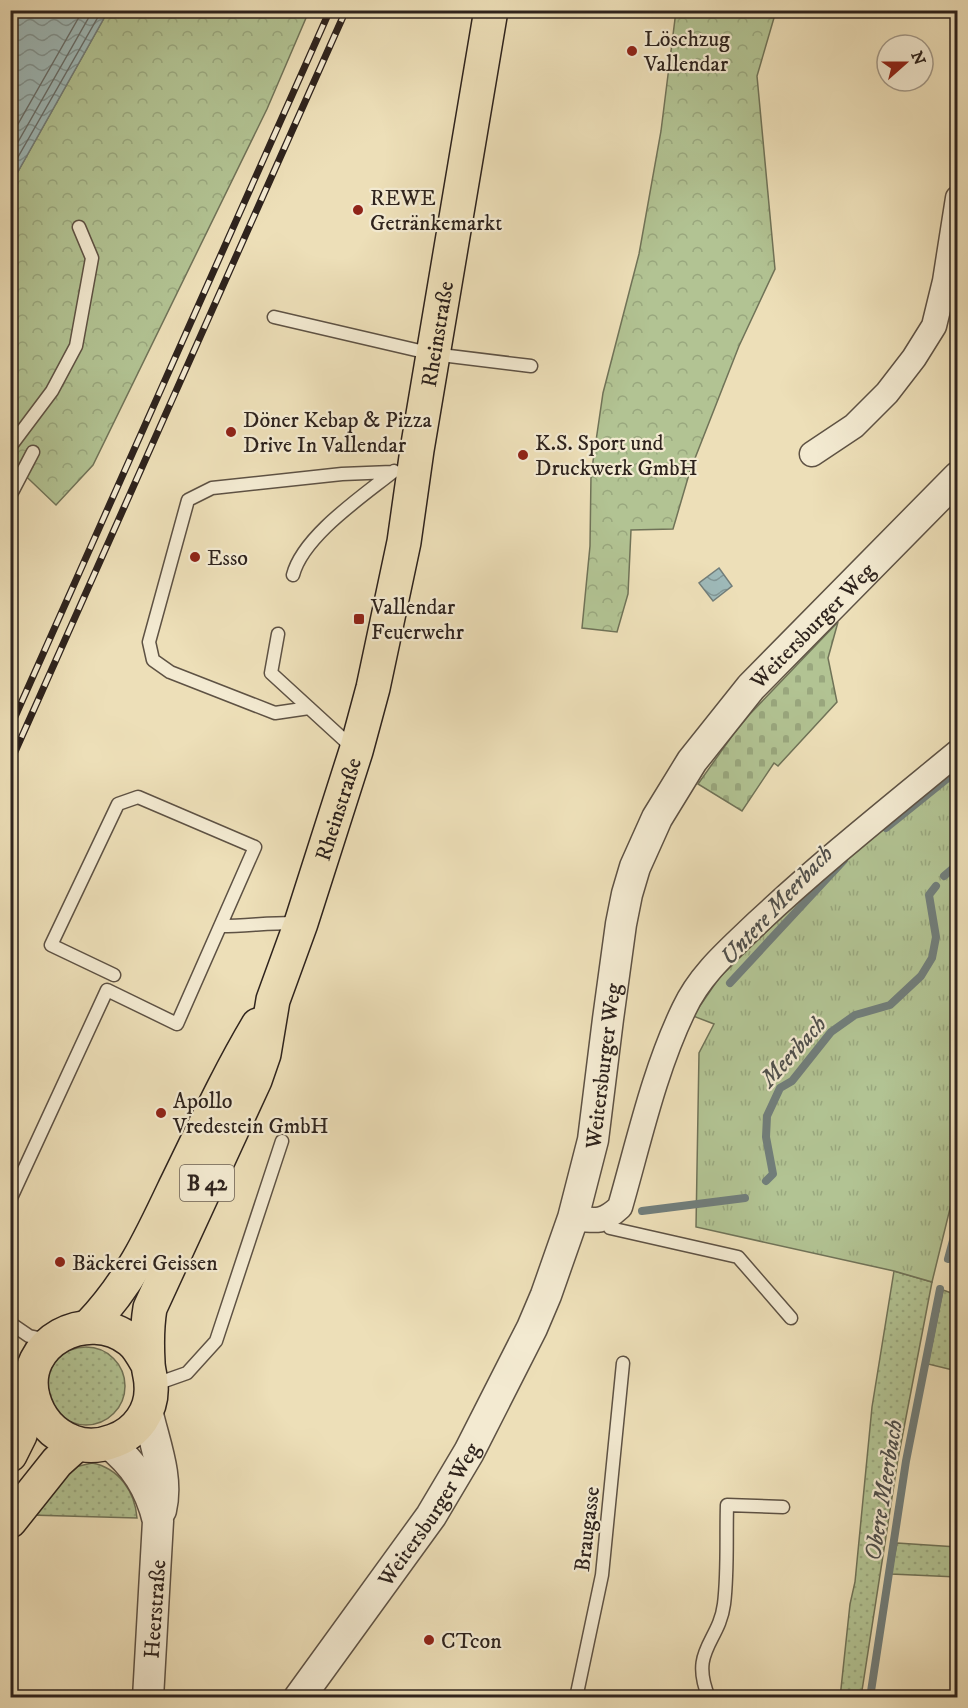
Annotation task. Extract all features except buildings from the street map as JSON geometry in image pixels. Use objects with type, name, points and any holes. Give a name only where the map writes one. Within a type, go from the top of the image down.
[{"type":"main road","name":"Rheinstraße","points":[[52,1340],[76,1328],[89,1326],[111,1303],[139,1260],[233,1069],[273,1000],[301,923],[356,752],[373,688],[404,542],[417,450],[491,10]]},
{"type":"main road","name":"Rheinstraße","points":[[149,1387],[148,1319],[150,1308],[255,1080],[264,1054],[273,1000]]},
{"type":"main road","points":[[10,1521],[57,1462],[93,1444],[125,1436],[140,1422],[149,1387],[141,1352],[131,1340],[111,1330],[89,1326]]},
{"type":"main road","points":[[10,1455],[20,1435],[25,1383],[52,1340]]},
{"type":"main road","points":[[25,1383],[47,1426],[61,1437],[93,1444]]},
{"type":"street","points":[[812,454],[854,426],[887,393],[914,358],[934,326],[945,281],[957,198]]},
{"type":"street","name":"Weitersburger Weg","points":[[299,1698],[431,1516],[469,1452],[532,1328],[546,1295],[573,1218],[593,1140],[621,924],[635,867],[657,818],[692,761],[751,687],[957,477]]},
{"type":"street","points":[[573,1218],[591,1221],[608,1218],[620,1207],[659,1070],[684,1007],[700,982],[726,953],[799,883],[957,752]]},
{"type":"street","name":"Heerstraße","points":[[148,1698],[158,1521],[162,1503],[162,1473],[149,1387]]},
{"type":"street","name":"Heerstraße","points":[[93,1444],[127,1459],[147,1486],[158,1521]]},
{"type":"lane","points":[[10,447],[52,391],[76,346],[92,258],[79,227]]},
{"type":"lane","points":[[274,317],[433,354],[531,366]]},
{"type":"lane","points":[[293,575],[296,563],[333,519],[417,450]]},
{"type":"lane","points":[[10,496],[33,452]]},
{"type":"lane","points":[[309,708],[274,713],[170,672],[153,660],[149,642],[188,500],[212,488],[342,474],[392,472]]},
{"type":"lane","points":[[278,634],[271,673],[356,752]]},
{"type":"lane","points":[[10,1200],[107,990],[177,1024],[255,847],[138,796],[118,804],[51,945],[114,975]]},
{"type":"lane","points":[[221,926],[273,922],[301,923]]},
{"type":"lane","points":[[149,1387],[187,1373],[216,1341],[282,1141]]},
{"type":"lane","points":[[608,1218],[610,1228],[738,1257],[791,1318]]},
{"type":"lane","points":[[10,1323],[29,1336],[52,1340]]},
{"type":"lane","name":"Braugasse","points":[[576,1698],[602,1575],[623,1363]]},
{"type":"lane","points":[[709,1698],[702,1681],[702,1666],[708,1644],[724,1607],[727,1505],[783,1507]]},
{"type":"green space","points":[[108,11],[309,11],[267,109],[93,465],[56,505],[11,462],[11,184]]},
{"type":"green space","points":[[676,11],[776,11],[757,76],[775,269],[739,346],[690,471],[673,529],[631,530],[628,594],[617,632],[582,628],[590,546],[591,475],[603,393],[639,254],[661,131]]},
{"type":"green space","points":[[838,622],[828,658],[837,702],[778,766],[774,763],[742,811],[698,784],[749,715]]},
{"type":"green space","points":[[957,764],[958,1176],[932,1282],[894,1271],[696,1227],[699,1053],[714,1024],[693,1016],[719,978],[814,885]]},
{"type":"green space","points":[[894,1271],[932,1282],[898,1459],[861,1697],[840,1698],[850,1604],[855,1582],[872,1407]]},
{"type":"green space","points":[[943,1290],[957,1295],[957,1371],[928,1364]]},
{"type":"green space","points":[[86,1347],[101,1350],[118,1364],[125,1386],[122,1401],[108,1418],[86,1425],[71,1422],[54,1408],[47,1386],[50,1371],[64,1354]]},
{"type":"green space","points":[[92,1463],[110,1470],[124,1483],[133,1499],[137,1518],[30,1515],[75,1467]]},
{"type":"green space","points":[[897,1543],[957,1547],[957,1577],[891,1574]]},
{"type":"water","points":[[10,11],[108,11],[11,184]]},
{"type":"water","points":[[719,568],[732,586],[713,601],[699,583]]},
{"type":"waterway","name":"Untere Meerbach","points":[[886,828],[958,770]]},
{"type":"waterway","name":"Untere Meerbach","points":[[730,983],[844,860]]},
{"type":"waterway","name":"Meerbach","points":[[944,876],[958,864]]},
{"type":"waterway","name":"Meerbach","points":[[766,1181],[773,1174],[766,1137],[767,1116],[780,1088],[792,1081],[831,1032],[855,1015],[890,1005],[921,976],[932,958],[936,937],[929,895],[936,886]]},
{"type":"waterway","name":"Meerbach","points":[[642,1211],[745,1198]]},
{"type":"waterway","name":"Obere Meerbach","points":[[948,1259],[958,1222]]},
{"type":"waterway","name":"Obere Meerbach","points":[[870,1698],[906,1461],[940,1289]]},
{"type":"railway","points":[[10,728],[330,10]]},
{"type":"railway","points":[[10,763],[346,10]]},
{"type":"place","name":"Löschzug Vallendar","points":[[632,51]]},
{"type":"place","name":"REWE Getränkemarkt","points":[[358,210]]},
{"type":"place","name":"Döner Kebap & Pizza Drive In Vallendar","points":[[231,432]]},
{"type":"place","name":"K.S. Sport und Druckwerk GmbH","points":[[523,455]]},
{"type":"place","name":"Esso","points":[[195,557]]},
{"type":"place","name":"Vallendar Feuerwehr","points":[[359,619]]},
{"type":"place","name":"Apollo Vredestein GmbH","points":[[161,1113]]},
{"type":"place","name":"Bäckerei Geissen","points":[[60,1262]]},
{"type":"place","name":"CTcon","points":[[429,1640]]}]
